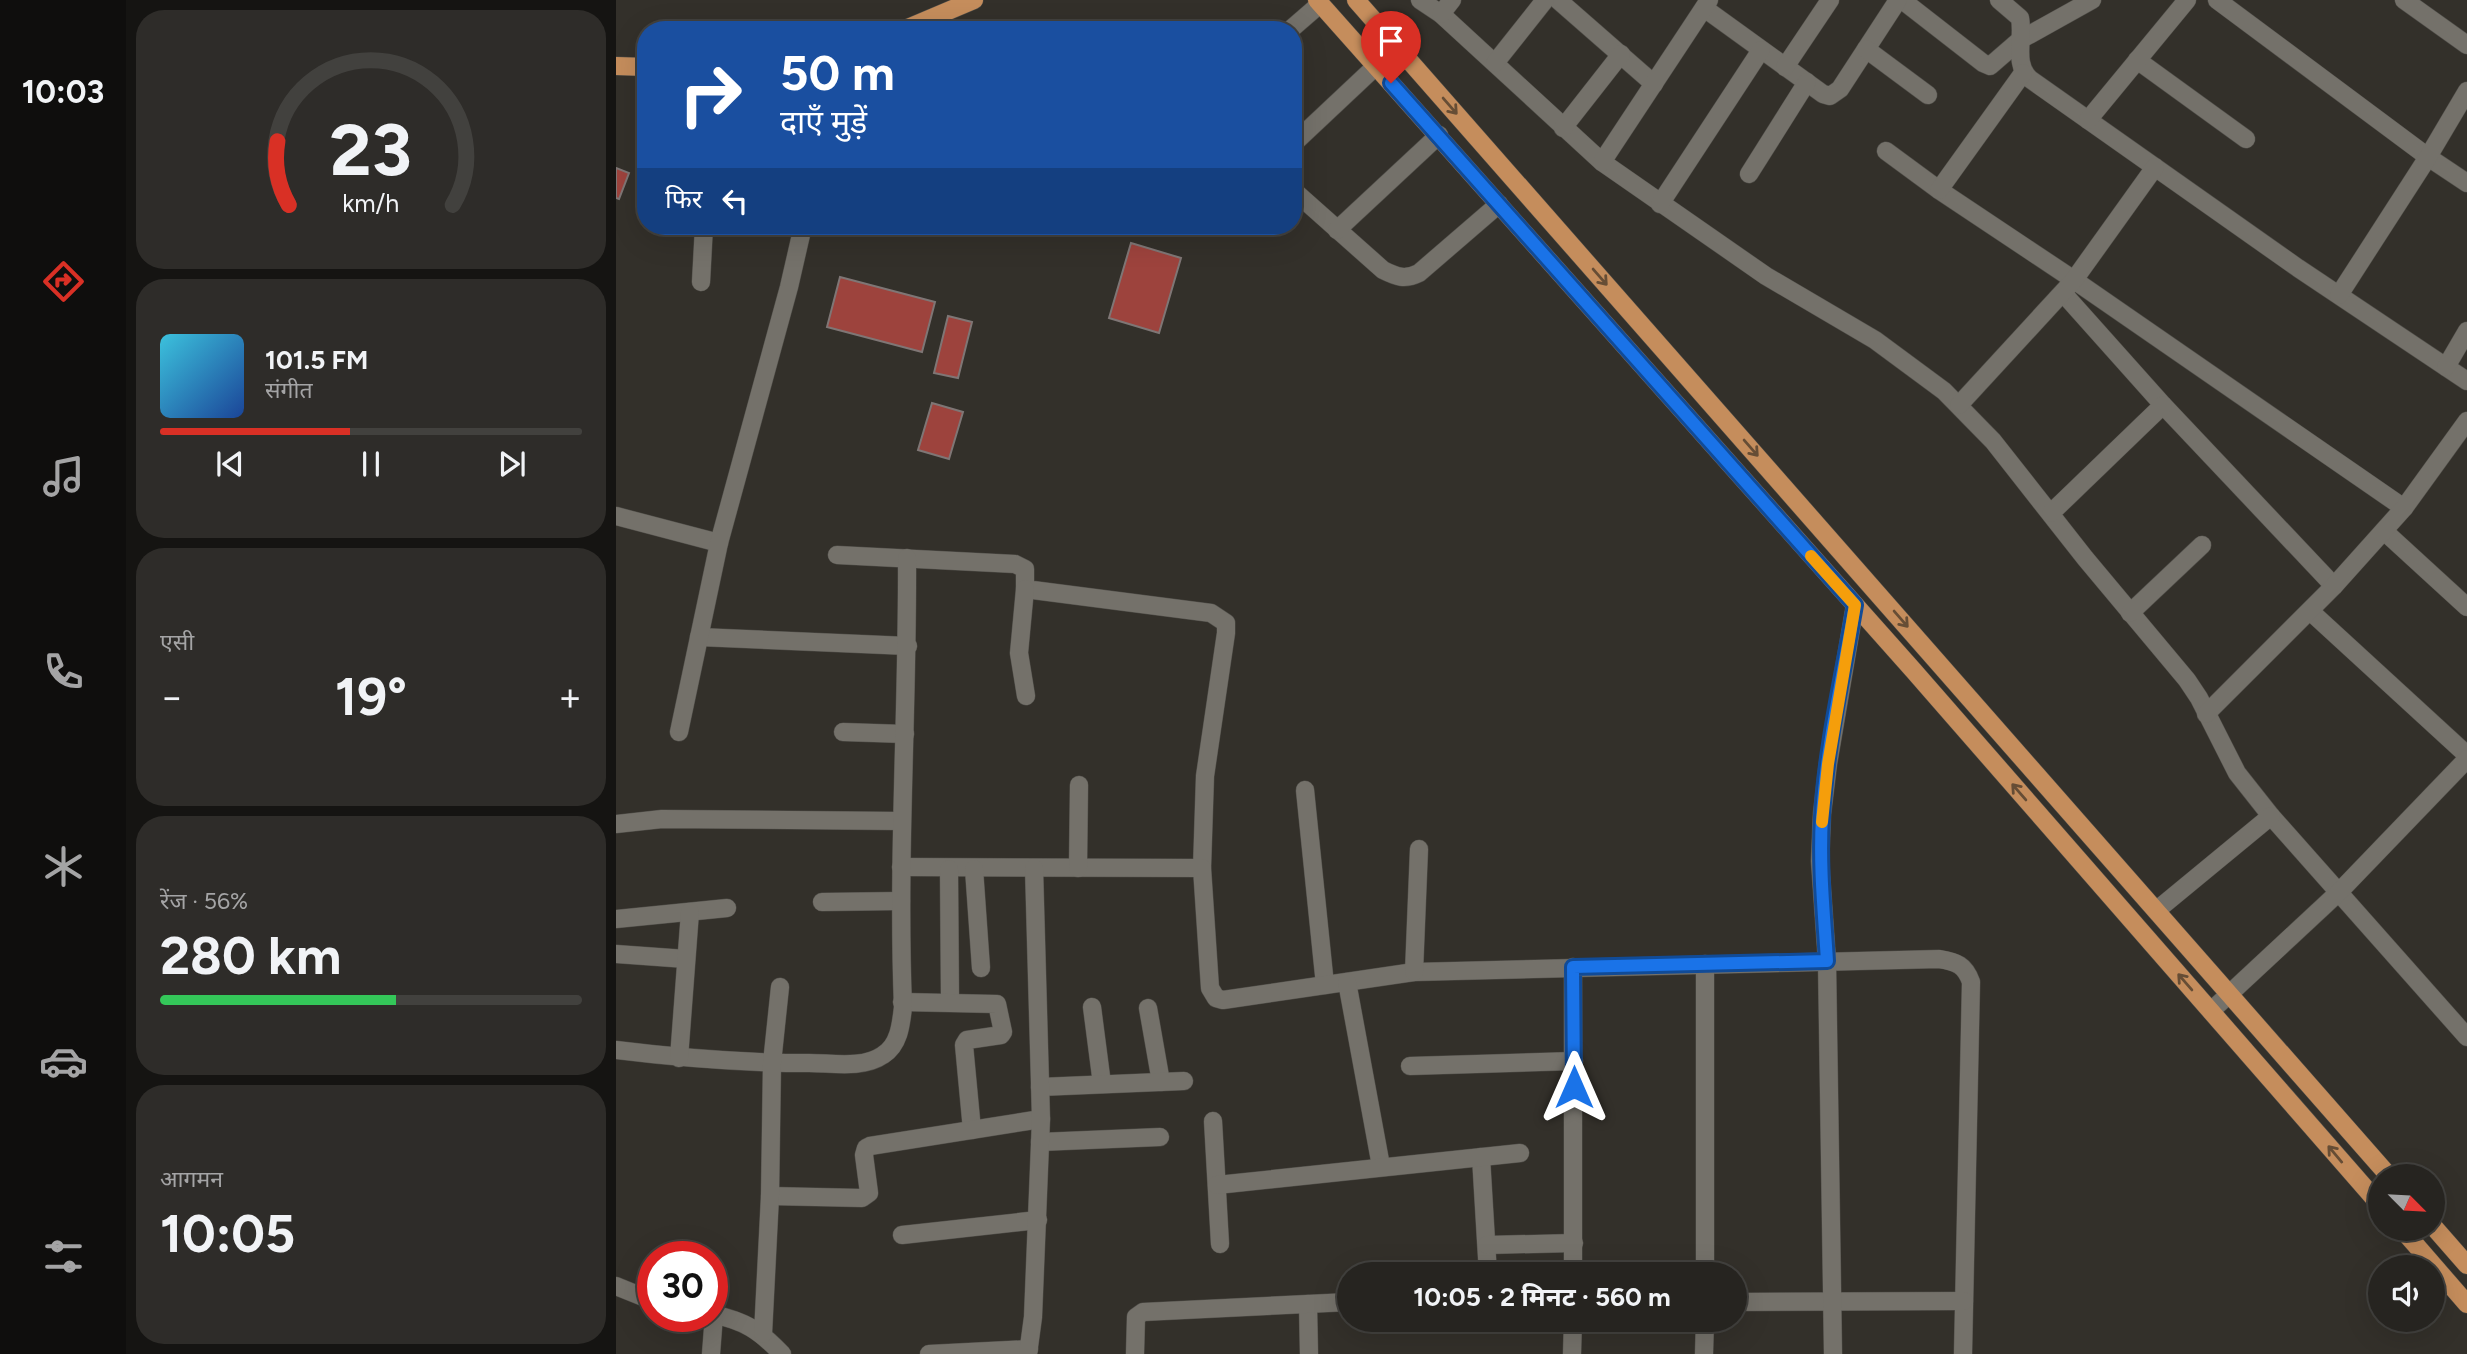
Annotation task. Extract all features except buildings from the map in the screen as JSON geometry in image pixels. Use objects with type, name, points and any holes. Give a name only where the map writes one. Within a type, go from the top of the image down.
[{"type":"main road","points":[[924,21],[974,0]]},
{"type":"main road","points":[[1356,0],[2379,1164]]},
{"type":"main road","points":[[1318,2],[1835,582],[2368,1190]]},
{"type":"main road","points":[[616,66],[637,67]]},
{"type":"main road","points":[[1835,582],[1854,565]]},
{"type":"main road","points":[[2042,818],[2061,801]]},
{"type":"main road","points":[[2363,1184],[2368,1181]]},
{"type":"main road","points":[[2445,1240],[2467,1265]]},
{"type":"main road","points":[[2411,1241],[2467,1304]]},
{"type":"street","points":[[1420,0],[1446,7],[1494,63],[1602,162],[1766,276],[1875,340],[1959,405],[1993,441],[2187,680],[2237,773],[2271,816],[2467,1037]]},
{"type":"street","points":[[1494,63],[1545,0]]},
{"type":"street","points":[[1558,0],[1654,84]]},
{"type":"street","points":[[1602,162],[1707,4],[1761,50],[1823,94],[1834,94],[1900,0],[1987,65],[1995,63],[2020,40],[2092,0]]},
{"type":"street","points":[[1939,190],[2023,73],[2020,18],[1999,0]]},
{"type":"street","points":[[2088,120],[2187,0]]},
{"type":"street","points":[[2217,0],[2467,183]]},
{"type":"street","points":[[2404,0],[2467,45]]},
{"type":"street","points":[[1785,67],[1825,1]]},
{"type":"street","points":[[1299,21],[1318,2]]},
{"type":"street","points":[[1866,49],[1928,95]]},
{"type":"street","points":[[1660,204],[1761,50]]},
{"type":"street","points":[[1563,128],[1620,54]]},
{"type":"street","points":[[2137,60],[2246,139]]},
{"type":"street","points":[[1302,136],[1376,66]]},
{"type":"street","points":[[2023,73],[2339,295],[2467,381]]},
{"type":"street","points":[[1749,174],[1807,82]]},
{"type":"street","points":[[2339,295],[2467,91]]},
{"type":"street","points":[[1337,230],[1438,135]]},
{"type":"street","points":[[1886,152],[2068,286],[2404,508]]},
{"type":"street","points":[[1959,405],[2068,286],[2155,167]]},
{"type":"street","points":[[1302,198],[1383,270],[1397,277],[1409,278],[1419,273],[1499,204]]},
{"type":"street","points":[[701,282],[704,235]]},
{"type":"street","points":[[679,732],[719,543],[801,235]]},
{"type":"street","points":[[2068,286],[2164,405],[2334,586]]},
{"type":"street","points":[[2446,367],[2467,331]]},
{"type":"street","points":[[2051,513],[2164,405]]},
{"type":"street","points":[[2206,714],[2310,611],[2384,531],[2404,508],[2467,421]]},
{"type":"street","points":[[616,516],[719,543]]},
{"type":"street","points":[[2384,531],[2467,607]]},
{"type":"street","points":[[2130,612],[2203,545]]},
{"type":"street","points":[[837,555],[1015,564],[1025,569],[1019,653],[1026,696]]},
{"type":"street","points":[[616,1050],[679,1058],[772,1063],[852,1063],[869,1062],[884,1055],[896,1042],[901,1026],[902,1002],[901,821],[908,646],[907,558]]},
{"type":"street","points":[[1025,589],[1211,613],[1226,623],[1205,776],[1202,868],[1210,988],[1216,998],[1228,1000],[1414,972],[1939,959],[1954,961],[1967,971],[1971,982],[1963,1354]]},
{"type":"street","points":[[1833,1354],[1827,961],[1820,861],[1828,764],[1855,605]]},
{"type":"street","points":[[2211,1011],[2340,891],[2467,757],[2310,611]]},
{"type":"street","points":[[699,638],[908,646]]},
{"type":"street","points":[[843,733],[905,734]]},
{"type":"street","points":[[1078,869],[1079,785]]},
{"type":"street","points":[[1305,790],[1325,985]]},
{"type":"street","points":[[2157,911],[2271,816]]},
{"type":"street","points":[[616,824],[662,819],[901,821]]},
{"type":"street","points":[[1414,972],[1419,849]]},
{"type":"street","points":[[901,867],[1202,868]]},
{"type":"street","points":[[948,869],[950,1002]]},
{"type":"street","points":[[974,869],[981,968]]},
{"type":"street","points":[[929,1354],[1028,1351],[1033,1317],[1041,1119],[1034,869]]},
{"type":"street","points":[[821,902],[901,901]]},
{"type":"street","points":[[616,919],[727,908]]},
{"type":"street","points":[[679,1058],[690,912]]},
{"type":"street","points":[[616,954],[686,959]]},
{"type":"street","points":[[1705,1262],[1706,964]]},
{"type":"street","points":[[1573,967],[1573,1262]]},
{"type":"street","points":[[1347,982],[1381,1166]]},
{"type":"street","points":[[763,1334],[770,1196],[772,1063],[780,986]]},
{"type":"street","points":[[902,1002],[997,1004],[1001,1035],[967,1040],[964,1045],[972,1130]]},
{"type":"street","points":[[1092,1007],[1102,1084]]},
{"type":"street","points":[[1148,1008],[1161,1082]]},
{"type":"street","points":[[1410,1066],[1574,1061]]},
{"type":"street","points":[[1040,1087],[1184,1081]]},
{"type":"street","points":[[770,1196],[867,1196],[869,1189],[864,1155],[866,1148],[1041,1119]]},
{"type":"street","points":[[1213,1121],[1220,1244]]},
{"type":"street","points":[[1040,1142],[1160,1137]]},
{"type":"street","points":[[1217,1185],[1520,1153]]},
{"type":"street","points":[[1481,1157],[1488,1262]]},
{"type":"street","points":[[902,1235],[1038,1220]]},
{"type":"street","points":[[1487,1245],[1574,1243]]},
{"type":"street","points":[[616,1286],[637,1295]]},
{"type":"street","points":[[1747,1302],[1964,1301]]},
{"type":"street","points":[[1135,1354],[1136,1317],[1143,1312],[1337,1303]]},
{"type":"street","points":[[1308,1304],[1309,1354]]},
{"type":"street","points":[[728,1319],[743,1323],[763,1334],[782,1354]]},
{"type":"street","points":[[711,1354],[712,1332]]},
{"type":"street","points":[[1572,1354],[1573,1332]]},
{"type":"street","points":[[1704,1332],[1704,1354]]},
{"type":"slow traffic","points":[[1811,556],[1855,605],[1828,764],[1822,822]]},
{"type":"route","points":[[1391,83],[1855,605],[1822,814],[1820,861],[1827,961],[1573,967],[1574,1087]]}]
